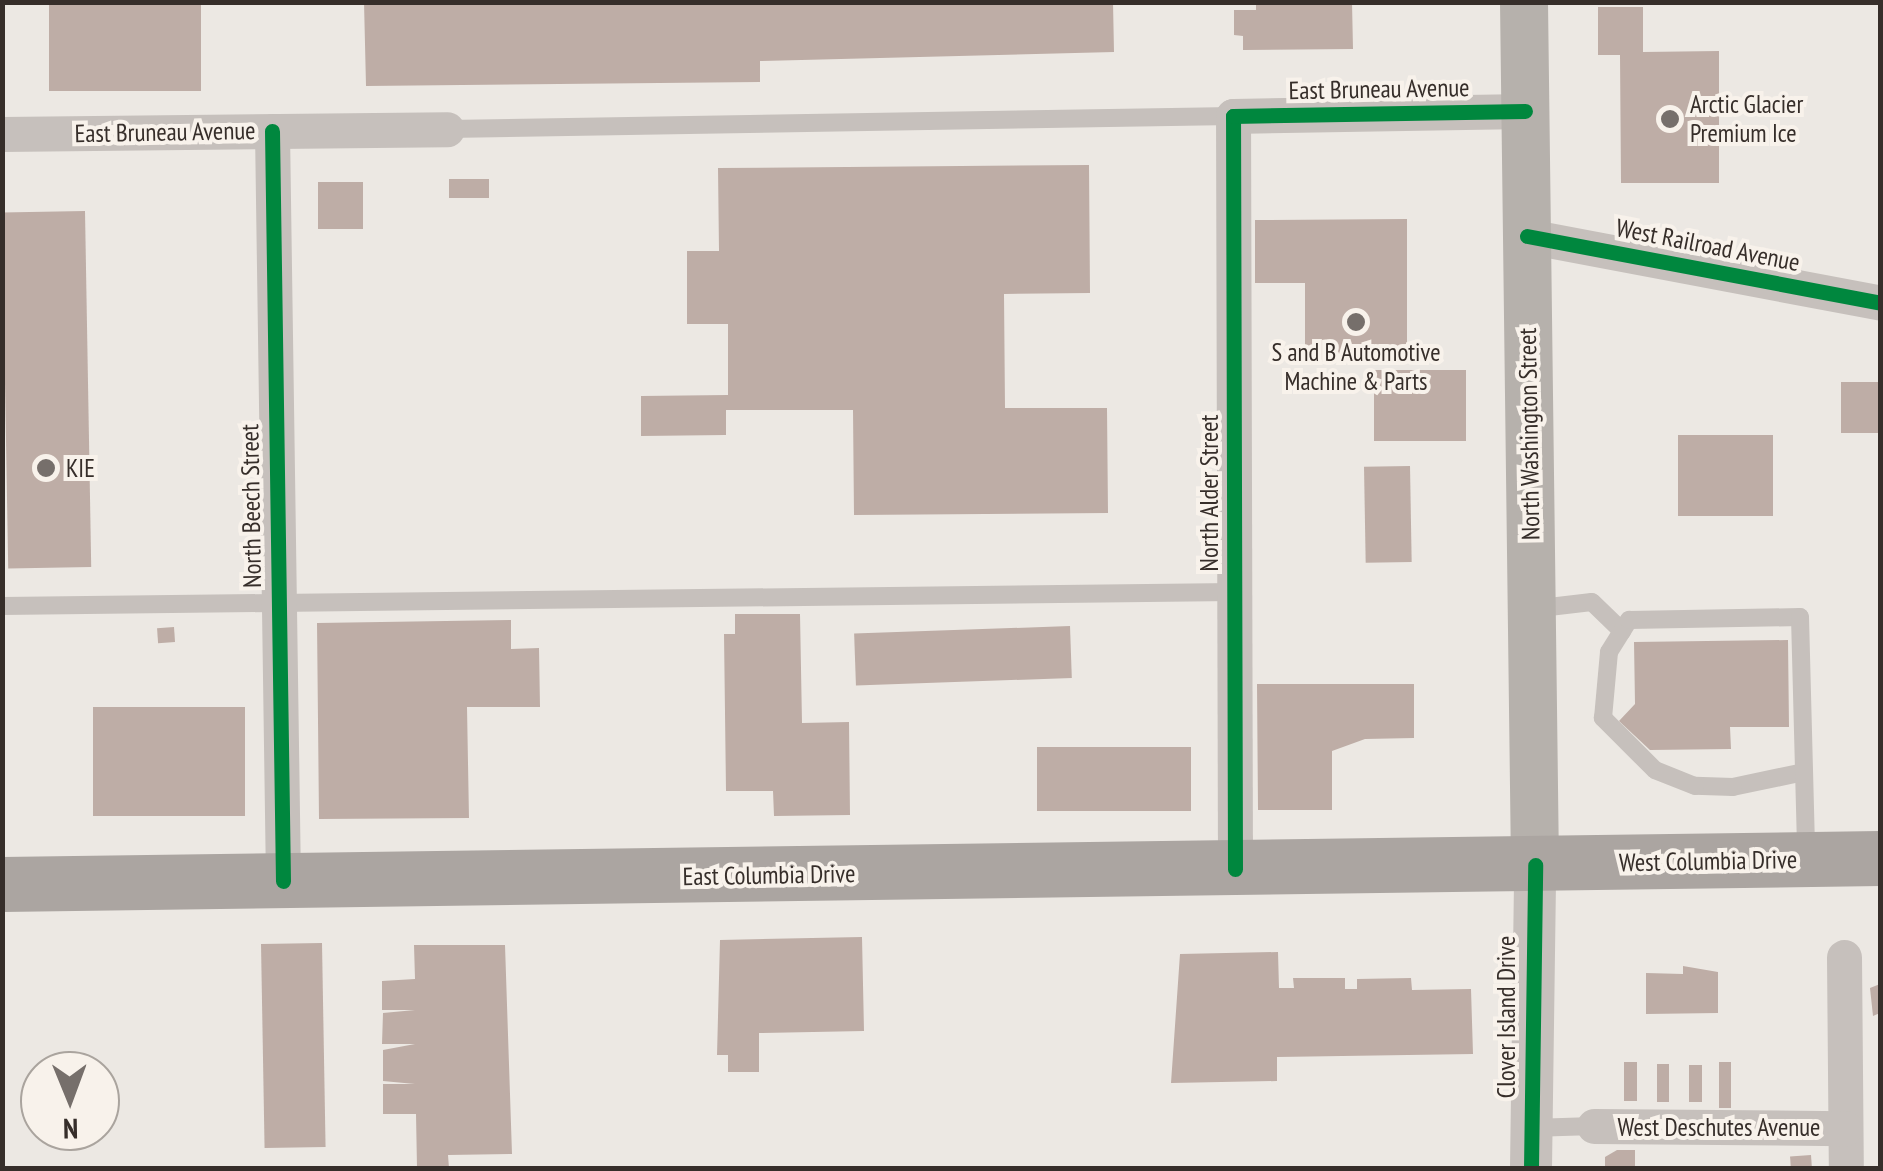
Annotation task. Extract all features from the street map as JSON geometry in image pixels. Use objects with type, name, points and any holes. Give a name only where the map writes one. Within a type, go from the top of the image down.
[{"type":"main road","name":"North Washington Street","points":[[1524,2],[1534,865]]},
{"type":"main road","name":"West Columbia Drive","points":[[1534,865],[1880,858]]},
{"type":"main road","name":"East Columbia Drive","points":[[2,884],[1534,865]]},
{"type":"street","name":"East Bruneau Avenue","points":[[1234,116],[1525,111]]},
{"type":"street","name":"North Alder Street","points":[[1234,116],[1235,869]]},
{"type":"street","name":"East Bruneau Avenue","points":[[2,134],[447,129]]},
{"type":"street","name":"North Beech Street","points":[[272,131],[282,881]]},
{"type":"street","name":"West Railroad Avenue","points":[[1527,236],[1880,303]]},
{"type":"street","name":"Clover Island Drive","points":[[1531,1148],[1534,865]]},
{"type":"street","points":[[1844,957],[1846,1168]]},
{"type":"street","name":"West Deschutes Avenue","points":[[1594,1126],[1845,1128]]},
{"type":"lane","points":[[447,129],[1234,116]]},
{"type":"lane","points":[[2,606],[1234,592]]},
{"type":"lane","points":[[1532,609],[1592,602],[1622,632]]},
{"type":"lane","points":[[1804,772],[1733,787],[1695,786],[1656,770],[1603,718],[1609,652],[1629,620],[1800,617],[1804,772],[1806,860]]},
{"type":"lane","points":[[1531,1148],[1594,1126]]},
{"type":"building","points":[[49,2],[201,2],[201,91],[49,91]]},
{"type":"building","points":[[364,2],[1113,2],[1114,52],[760,61],[760,82],[366,86]]},
{"type":"building","points":[[1352,2],[1353,49],[1243,50],[1243,36],[1234,35],[1234,10],[1256,10],[1256,3]]},
{"type":"building","name":"Arctic Glacier Premium Ice","points":[[1598,7],[1643,7],[1643,52],[1719,51],[1719,183],[1621,183],[1620,55],[1598,55]]},
{"type":"building","points":[[1089,165],[1090,293],[1004,294],[1005,408],[1107,408],[1108,513],[854,515],[853,410],[726,410],[726,435],[641,436],[641,396],[728,395],[728,324],[687,324],[687,251],[719,251],[718,168]]},
{"type":"building","points":[[449,179],[489,179],[489,198],[449,198]]},
{"type":"building","points":[[318,182],[363,182],[363,229],[318,229]]},
{"type":"building","name":"KIE","points":[[85,211],[91,567],[8,568],[2,212]]},
{"type":"building","name":"S and B Automotive Machine & Parts","points":[[1407,219],[1407,361],[1305,362],[1305,283],[1255,283],[1255,220]]},
{"type":"building","points":[[1374,370],[1466,370],[1466,441],[1374,441]]},
{"type":"building","points":[[1841,382],[1880,382],[1880,433],[1841,433]]},
{"type":"building","points":[[1678,435],[1773,435],[1773,516],[1678,516]]},
{"type":"building","points":[[1410,466],[1412,562],[1366,563],[1364,467]]},
{"type":"building","points":[[735,614],[800,614],[802,723],[849,722],[850,815],[774,816],[773,791],[726,791],[724,634],[735,634]]},
{"type":"building","points":[[511,620],[511,649],[539,648],[540,707],[467,707],[469,818],[319,819],[317,623]]},
{"type":"building","points":[[1070,626],[1072,678],[856,686],[854,634]]},
{"type":"building","points":[[174,627],[175,642],[158,643],[157,628]]},
{"type":"building","points":[[1788,640],[1789,727],[1730,727],[1731,749],[1650,750],[1619,721],[1635,704],[1634,642]]},
{"type":"building","points":[[1257,684],[1414,684],[1414,738],[1365,739],[1332,751],[1332,810],[1258,810]]},
{"type":"building","points":[[93,707],[245,707],[245,816],[93,816]]},
{"type":"building","points":[[1037,747],[1191,747],[1191,811],[1037,811]]},
{"type":"building","points":[[862,937],[864,1031],[759,1033],[759,1072],[728,1072],[728,1055],[717,1055],[720,940]]},
{"type":"building","points":[[322,943],[326,1147],[265,1148],[261,944]]},
{"type":"building","points":[[414,945],[505,945],[512,1154],[448,1155],[449,1168],[417,1168],[416,1114],[383,1114],[383,1084],[415,1084],[383,1081],[383,1050],[415,1044],[382,1044],[383,1013],[415,1010],[382,1010],[382,981],[415,979]]},
{"type":"building","points":[[1278,952],[1279,988],[1294,988],[1293,978],[1345,978],[1345,989],[1357,989],[1357,979],[1411,978],[1412,990],[1471,989],[1473,1054],[1277,1057],[1277,1081],[1171,1083],[1180,954]]},
{"type":"building","points":[[1683,966],[1718,972],[1718,1013],[1646,1014],[1646,973],[1683,974]]},
{"type":"building","points":[[1880,984],[1880,1013],[1873,1016],[1870,988]]},
{"type":"building","points":[[1624,1062],[1637,1062],[1637,1101],[1624,1101]]},
{"type":"building","points":[[1719,1062],[1731,1062],[1731,1108],[1719,1108]]},
{"type":"building","points":[[1657,1064],[1669,1064],[1669,1102],[1657,1102]]},
{"type":"building","points":[[1689,1065],[1702,1065],[1702,1102],[1689,1102]]},
{"type":"building","points":[[1617,1150],[1635,1150],[1635,1168],[1605,1168],[1605,1157]]},
{"type":"building","points":[[1811,1155],[1812,1168],[1791,1168],[1790,1156]]},
{"type":"cycle path","points":[[1235,869],[1233,116],[1525,111]]},
{"type":"cycle path","points":[[272,131],[283,881]]},
{"type":"cycle path","points":[[1527,236],[1880,303]]},
{"type":"cycle path","points":[[1531,1168],[1535,865]]},
{"type":"place","name":"Arctic Glacier Premium Ice","points":[[1670,119]]},
{"type":"place","name":"S and B Automotive Machine & Parts","points":[[1356,322]]},
{"type":"place","name":"KIE","points":[[46,468]]}]
